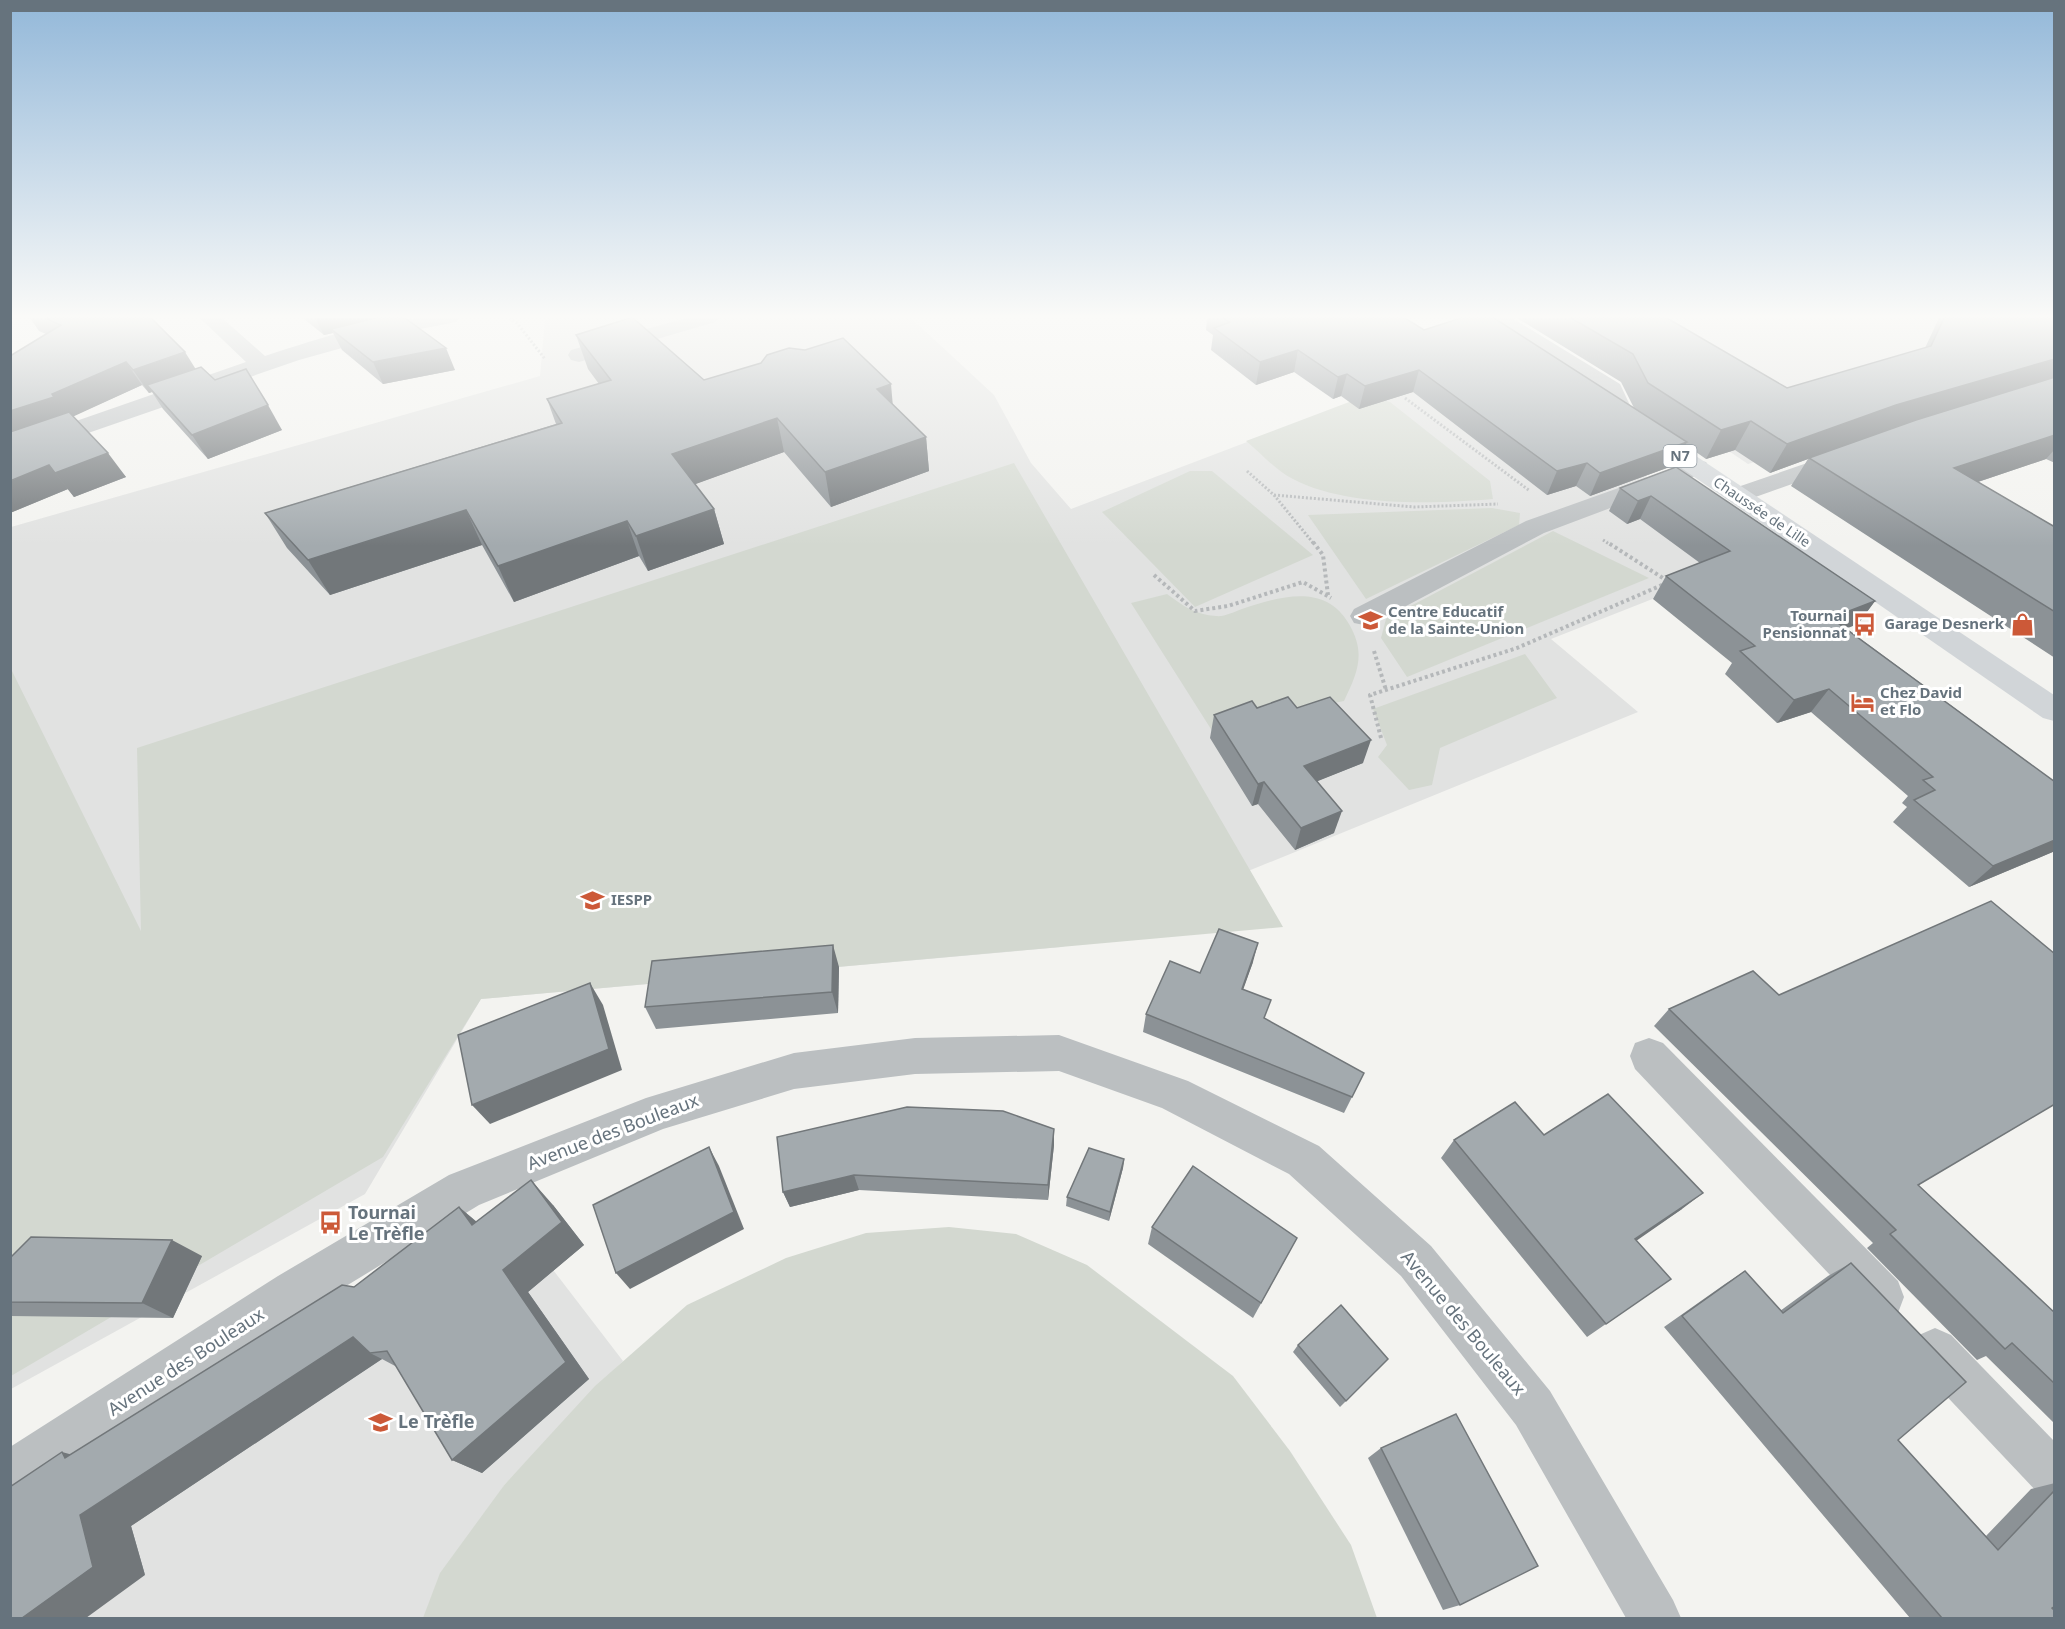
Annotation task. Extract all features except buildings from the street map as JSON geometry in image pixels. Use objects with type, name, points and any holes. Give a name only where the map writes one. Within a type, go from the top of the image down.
[{"type":"main road","name":"Chaussée de Lille","points":[[1588,394],[2055,710]]},
{"type":"street","points":[[10,453],[60,432],[172,394]]},
{"type":"street","points":[[1614,394],[1623,416]]},
{"type":"street","points":[[1738,495],[1866,449]]},
{"type":"street","points":[[1364,616],[1564,515],[1696,467]]},
{"type":"street","name":"Avenue des Bouleaux","points":[[10,1476],[294,1292],[464,1190],[650,1115],[794,1071],[915,1056],[1059,1053],[1174,1094],[1304,1160],[1416,1261],[1533,1408],[1655,1618]]},
{"type":"street","points":[[1649,1056],[2055,1474]]},
{"type":"path","points":[[1381,738],[1370,695],[1517,648],[1668,582],[1538,497],[1405,398]]},
{"type":"path","points":[[1247,471],[1275,495],[1323,555],[1328,596]]},
{"type":"path","points":[[1275,495],[1356,505],[1446,507],[1496,504],[1538,497]]},
{"type":"path","points":[[1154,575],[1194,611],[1228,606],[1303,582],[1364,616],[1386,690]]},
{"type":"shaded area","name":"IESPP","points":[[477,394],[993,394],[1031,463],[1071,509],[1373,394],[1530,394],[1759,557],[1551,639],[1638,712],[1062,947],[481,999],[365,1194],[11,1389],[11,527]]},
{"type":"shaded area","points":[[1644,394],[1969,394],[1748,464]]},
{"type":"shaded area","points":[[1365,396],[1390,402],[1490,481],[1493,499],[1418,502],[1338,495],[1314,488],[1287,476],[1246,441]]},
{"type":"shaded area","name":"IESPP","points":[[1014,463],[1283,927],[481,999],[383,1157],[11,1376],[10,667],[141,931],[137,748]]},
{"type":"shaded area","points":[[1190,471],[1212,471],[1313,555],[1195,607],[1102,512]]},
{"type":"shaded area","points":[[1492,508],[1520,513],[1519,525],[1366,599],[1308,515]]},
{"type":"shaded area","points":[[1553,531],[1649,578],[1407,677],[1381,638],[1386,619]]},
{"type":"shaded area","points":[[1167,594],[1190,609],[1216,616],[1286,597],[1300,596],[1327,602],[1339,611],[1349,624],[1359,653],[1356,672],[1344,701],[1285,713],[1216,737],[1131,603]]},
{"type":"shaded area","points":[[1525,654],[1557,698],[1440,748],[1432,785],[1409,790],[1378,757],[1387,745],[1373,709]]},
{"type":"shaded area","name":"Le Trèfle","points":[[514,1219],[623,1361],[505,1484],[426,1618],[11,1618]]},
{"type":"shaded area","points":[[949,1227],[1016,1234],[1087,1265],[1233,1376],[1290,1451],[1351,1545],[1377,1618],[423,1618],[440,1573],[505,1484],[595,1386],[687,1305],[786,1258],[866,1233]]},
{"type":"place","name":"Centre Educatif de la Sainte-Union","points":[[1370,621]]},
{"type":"place","name":"Garage Desnerk","points":[[2022,624]]},
{"type":"place","name":"Tournai Pensionnat","points":[[1865,625]]},
{"type":"place","name":"Chez David et Flo","points":[[1862,702]]},
{"type":"place","name":"IESPP","points":[[593,900]]},
{"type":"place","name":"Tournai Le Trèfle","points":[[330,1223]]},
{"type":"place","name":"Le Trèfle","points":[[380,1422]]}]
